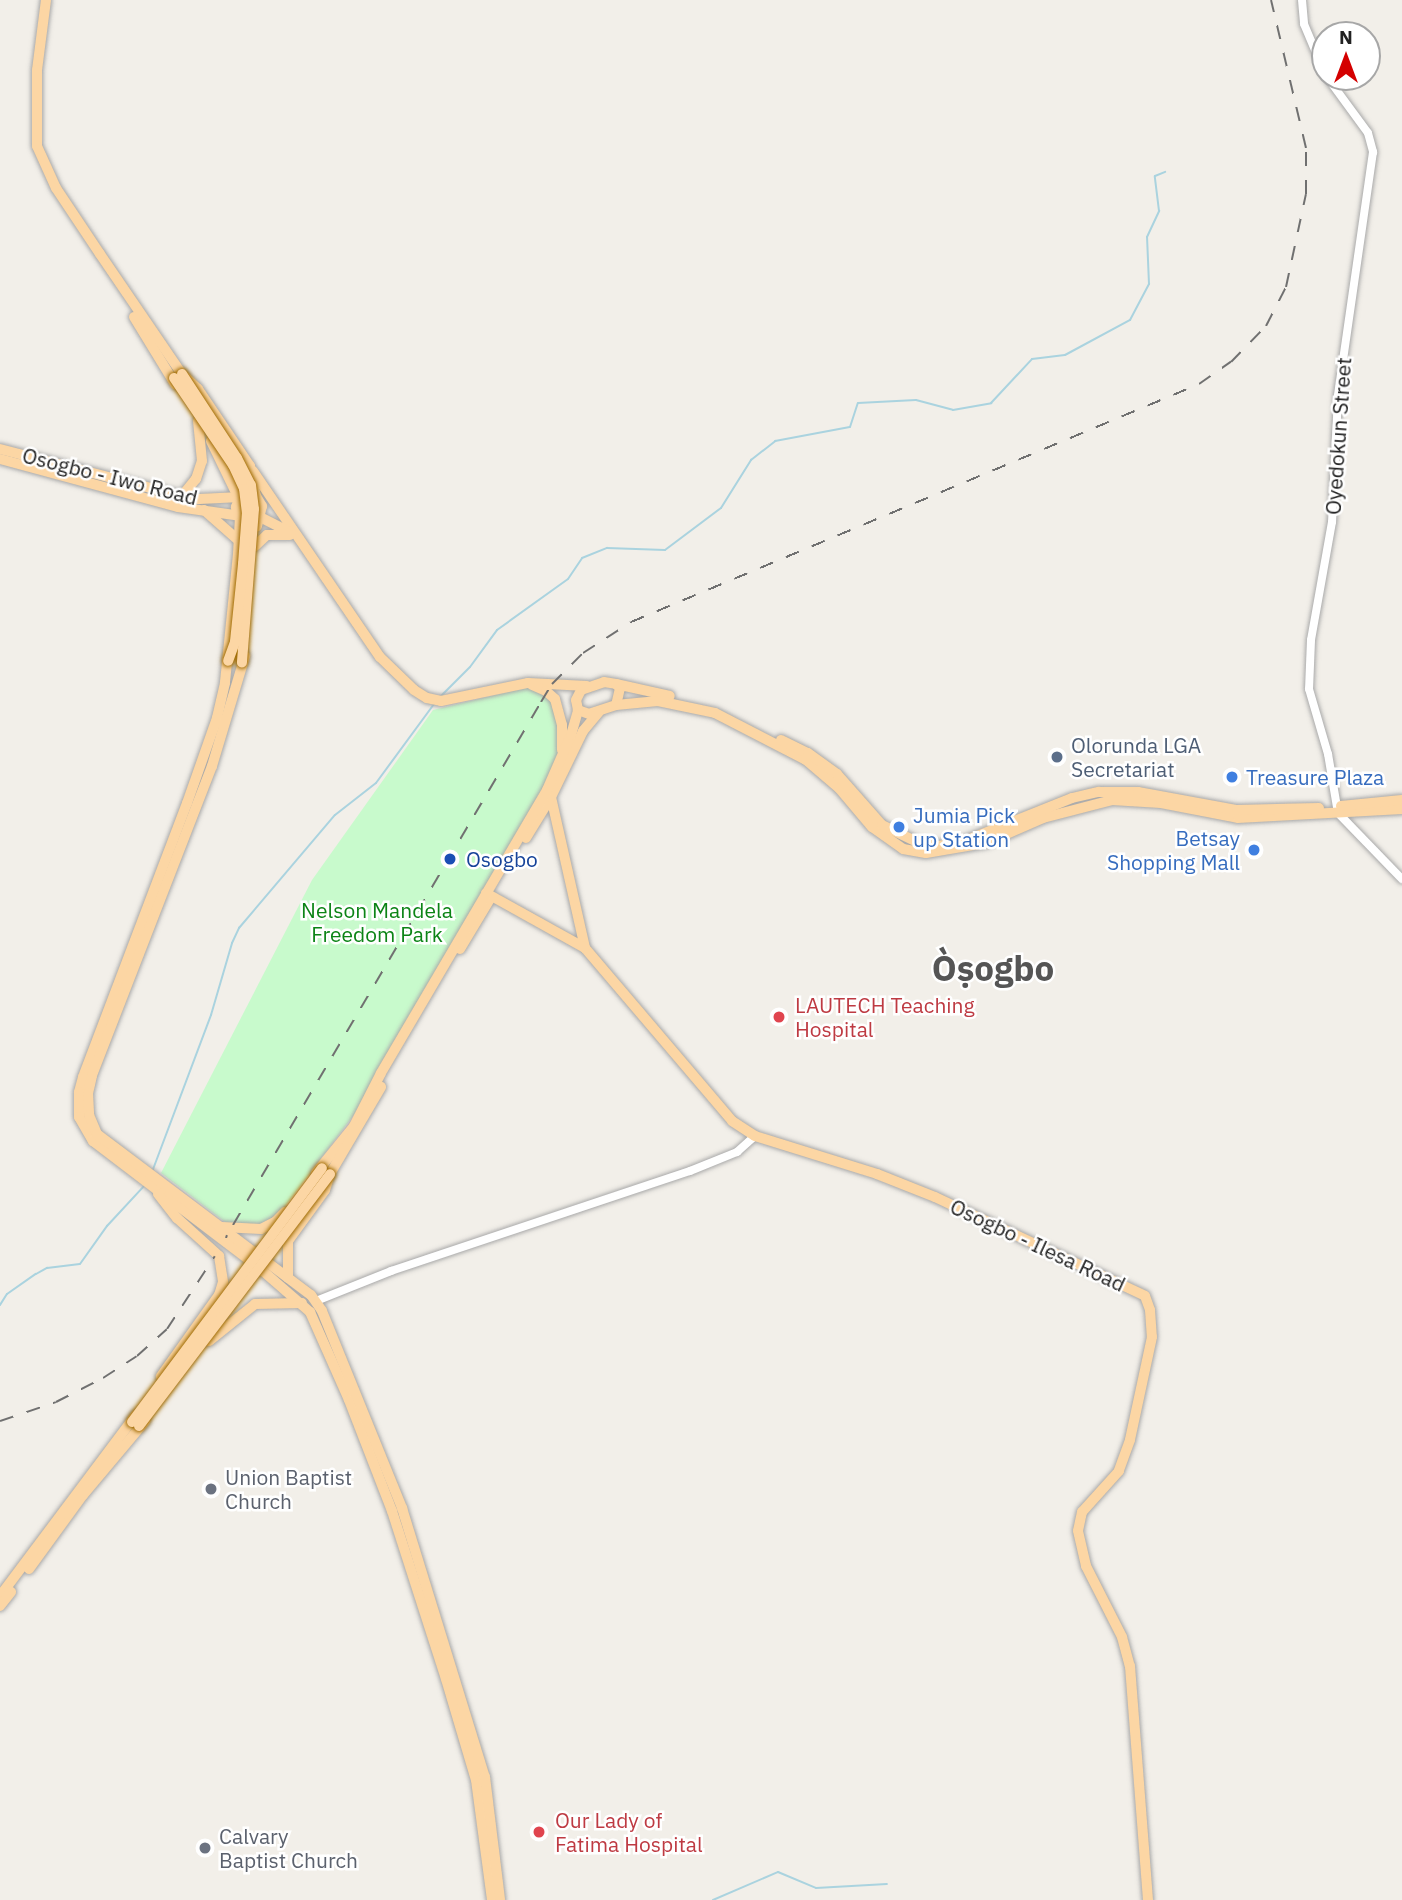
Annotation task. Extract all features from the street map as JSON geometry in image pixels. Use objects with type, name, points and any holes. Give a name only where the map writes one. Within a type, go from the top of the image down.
[{"type":"main road","points":[[40,0],[31,69],[31,148],[53,195],[237,458],[250,485],[254,509],[242,663]]},
{"type":"main road","points":[[47,0],[37,70],[37,146],[56,188],[178,376],[233,465],[244,489],[247,512],[243,564],[235,642],[228,661]]},
{"type":"main road","points":[[178,376],[176,386],[216,449],[239,499]]},
{"type":"main road","points":[[178,376],[198,388],[294,535],[380,657],[405,682],[437,701],[528,684],[587,686],[604,682],[715,707],[808,753],[837,774],[882,825],[903,838],[929,845],[955,843],[984,835],[1072,798],[1099,792],[1138,792],[1237,810],[1337,811],[1402,800]]},
{"type":"main road","points":[[182,496],[196,479],[202,461],[198,421]]},
{"type":"main road","name":"Osogbo - Iwo Road","points":[[0,449],[182,496],[239,499]]},
{"type":"main road","name":"Osogbo - Iwo Road","points":[[0,459],[166,503],[240,516]]},
{"type":"main road","points":[[250,466],[256,496],[262,506],[258,516],[248,645],[224,731],[192,805],[174,837],[173,861],[83,1077],[78,1105],[83,1128],[93,1141],[222,1227],[316,1301],[391,1478],[414,1544],[485,1777],[500,1900]]},
{"type":"main road","points":[[270,496],[246,495],[239,499],[236,507],[240,516],[239,537],[228,661],[217,718],[173,861],[88,1093],[89,1115],[97,1134],[150,1181],[303,1303],[319,1328],[387,1499],[446,1679],[476,1780],[492,1900]]},
{"type":"main road","points":[[204,510],[239,537]]},
{"type":"main road","points":[[240,516],[249,520],[258,516]]},
{"type":"main road","points":[[258,516],[294,535]]},
{"type":"main road","points":[[239,537],[249,532],[256,541]]},
{"type":"main road","points":[[256,541],[267,535],[294,535]]},
{"type":"main road","points":[[528,684],[546,691],[555,699],[562,725],[562,757]]},
{"type":"main road","points":[[553,684],[589,714],[616,705],[658,701],[715,713],[806,760],[839,788],[872,827],[903,849],[926,853],[986,843],[1043,818],[1112,800],[1161,803],[1238,818],[1402,809]]},
{"type":"main road","points":[[616,705],[621,694],[617,684]]},
{"type":"main road","points":[[489,894],[562,757],[577,705],[587,686]]},
{"type":"main road","points":[[0,1606],[326,1171],[489,894],[551,797],[583,730],[599,712]]},
{"type":"main road","name":"Osogbo - Ilesa Road","points":[[551,797],[585,948],[719,1108],[755,1136],[877,1174],[935,1197],[1140,1292],[1147,1301],[1152,1337],[1130,1440],[1119,1471],[1082,1512],[1078,1531],[1086,1566],[1122,1637],[1130,1665],[1148,1900]]},
{"type":"main road","points":[[489,894],[585,948]]},
{"type":"main road","points":[[222,1227],[252,1230],[269,1226],[281,1216],[312,1176],[326,1171]]},
{"type":"main road","points":[[288,1278],[288,1241],[325,1190],[326,1171]]},
{"type":"main road","points":[[0,1596],[135,1424],[219,1295],[223,1282],[219,1256],[177,1218],[150,1181]]},
{"type":"main road","points":[[135,1424],[152,1414],[215,1334],[247,1308],[273,1301],[303,1303]]},
{"type":"street","name":"Oyedokun Street","points":[[1302,0],[1304,24],[1311,40]]},
{"type":"street","name":"Oyedokun Street","points":[[1337,811],[1328,754],[1309,689],[1311,640],[1332,522],[1338,396],[1373,152],[1368,133],[1338,91]]},
{"type":"street","points":[[1337,811],[1402,879]]},
{"type":"street","points":[[316,1301],[380,1275],[691,1171],[737,1152],[755,1136]]},
{"type":"green space","name":"Nelson Mandela Freedom Park","points":[[541,684],[555,694],[560,758],[362,1104],[279,1214],[262,1224],[247,1227],[225,1222],[161,1173],[312,880],[433,710]]},
{"type":"waterway","points":[[440,697],[470,667],[497,630],[568,579],[582,558],[607,548],[665,550],[721,508],[751,460],[775,441],[850,427],[858,403],[916,400],[953,410],[991,403],[1032,359],[1065,355],[1130,320],[1149,284],[1147,237],[1159,211],[1155,176],[1165,172]]},
{"type":"waterway","points":[[152,1172],[211,1015],[239,928],[335,815],[376,783],[434,704]]},
{"type":"waterway","points":[[0,1305],[7,1294],[47,1268],[80,1264],[107,1226],[144,1186]]},
{"type":"waterway","points":[[713,1900],[778,1872],[816,1888],[887,1884]]},
{"type":"railway","points":[[233,1225],[552,684],[583,653],[631,622],[1199,384],[1231,362],[1266,326],[1286,287],[1306,194],[1306,148],[1271,0]]},
{"type":"railway","points":[[0,1421],[56,1402],[103,1378],[137,1356],[167,1329],[215,1256]]},
{"type":"place","name":"Olorunda LGA Secretariat","points":[[1057,757]]},
{"type":"place","name":"Treasure Plaza","points":[[1232,777]]},
{"type":"place","name":"Jumia Pick up Station","points":[[899,827]]},
{"type":"place","name":"Betsay Shopping Mall","points":[[1254,850]]},
{"type":"place","name":"Osogbo","points":[[450,859]]},
{"type":"place","name":"LAUTECH Teaching Hospital","points":[[779,1017]]},
{"type":"place","name":"Union Baptist Church","points":[[211,1489]]},
{"type":"place","name":"Our Lady of Fatima Hospital","points":[[539,1832]]},
{"type":"place","name":"Calvary Baptist Church","points":[[205,1848]]},
{"type":"district","name":"Òṣogbo","points":[[993,968]]}]
